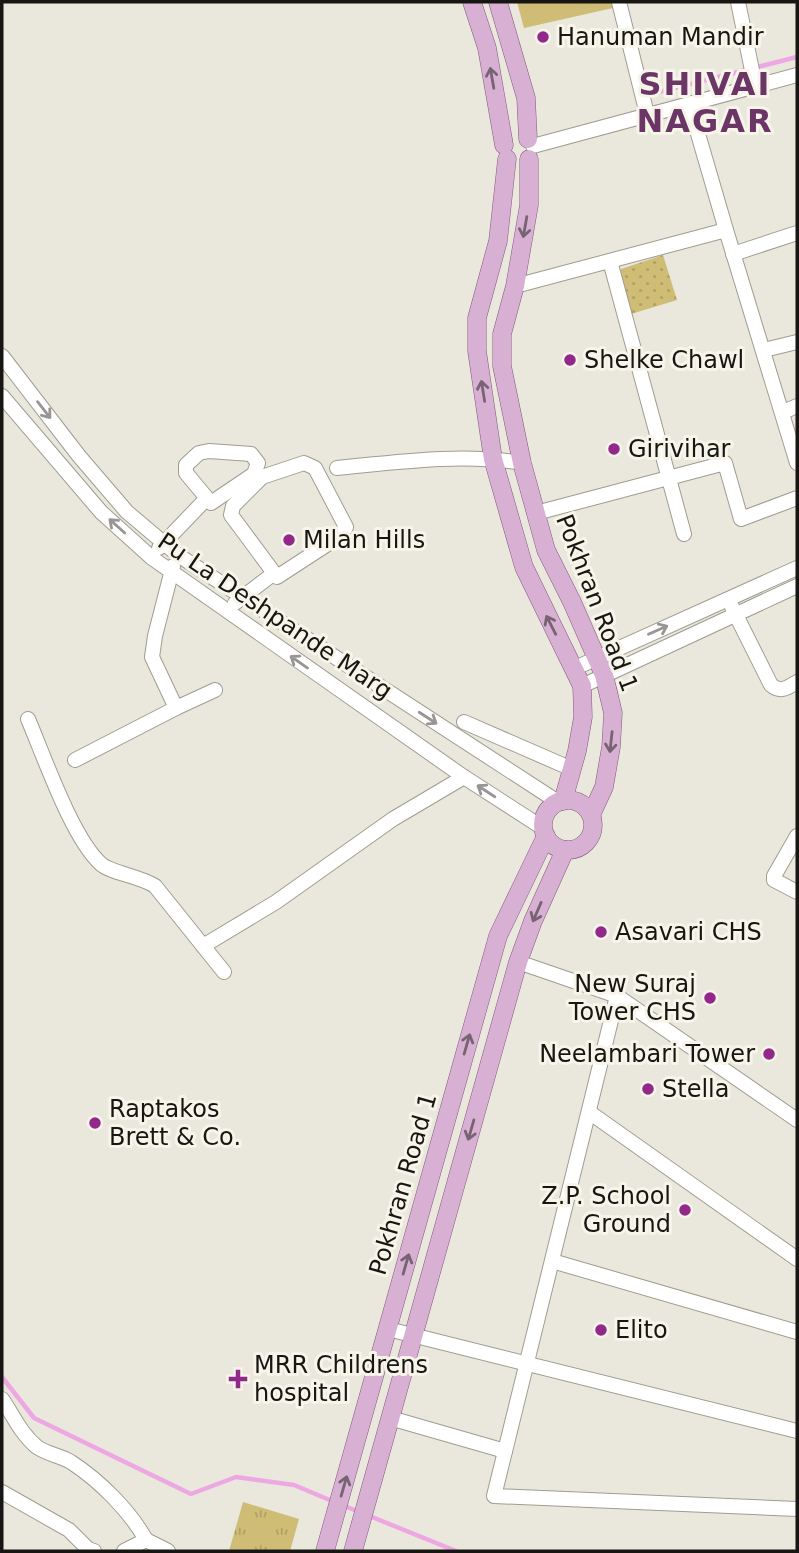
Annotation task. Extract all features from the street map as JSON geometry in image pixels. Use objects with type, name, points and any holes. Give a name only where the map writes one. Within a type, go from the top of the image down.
[{"type":"main road","name":"Pokhran Road 1","points":[[472,2],[487,48],[505,152],[498,241],[477,318],[477,351],[493,458],[524,567],[582,686],[583,717],[578,751],[561,801]]},
{"type":"main road","name":"Pokhran Road 1","points":[[498,2],[526,99],[530,148],[529,205],[515,286],[502,334],[502,366],[522,463],[546,550],[600,667],[613,713],[611,747],[604,787],[591,815]]},
{"type":"main road","points":[[487,48],[510,42]]},
{"type":"main road","points":[[516,135],[530,148],[521,164],[505,152],[508,138],[516,135]]},
{"type":"main road","points":[[561,801],[582,804],[591,815],[593,826],[587,841],[581,847],[565,850],[557,848],[545,832],[546,813],[561,801]]},
{"type":"main road","name":"Pokhran Road 1","points":[[325,1551],[498,936],[545,832]]},
{"type":"main road","name":"Pokhran Road 1","points":[[353,1551],[518,962],[565,850]]},
{"type":"street","points":[[620,2],[647,114]]},
{"type":"street","points":[[738,2],[755,86]]},
{"type":"street","points":[[530,148],[797,75]]},
{"type":"street","points":[[689,103],[764,350],[790,409],[797,463]]},
{"type":"street","points":[[515,286],[726,230]]},
{"type":"street","points":[[733,254],[797,233]]},
{"type":"street","points":[[610,261],[684,534]]},
{"type":"street","points":[[764,350],[797,342]]},
{"type":"street","name":"Pu La Deshpande Marg","points":[[2,356],[79,456],[119,502],[178,555],[561,801]]},
{"type":"street","name":"Pu La Deshpande Marg","points":[[2,396],[101,512],[152,558],[545,832]]},
{"type":"street","points":[[209,450],[251,454],[258,463],[254,474],[216,502],[211,503],[206,499],[186,473],[186,465],[192,458],[209,450]]},
{"type":"street","points":[[337,468],[421,460],[493,458],[522,463]]},
{"type":"street","points":[[536,513],[725,463],[741,519],[797,498]]},
{"type":"street","points":[[309,464],[314,468],[346,527],[340,536],[283,575],[277,577],[273,574],[231,515],[233,506],[269,473],[309,464]]},
{"type":"street","points":[[152,558],[206,499]]},
{"type":"street","points":[[176,708],[152,657],[170,571],[178,555]]},
{"type":"street","points":[[582,686],[600,667],[729,599],[797,568]]},
{"type":"street","points":[[226,611],[273,574]]},
{"type":"street","points":[[573,669],[600,667],[735,614],[797,586]]},
{"type":"street","points":[[729,599],[771,685],[776,690],[782,690],[797,682]]},
{"type":"street","points":[[75,760],[215,690]]},
{"type":"street","points":[[29,719],[73,821],[89,850],[103,866],[143,879],[155,886],[224,972]]},
{"type":"street","points":[[464,722],[572,769]]},
{"type":"street","points":[[202,946],[276,902],[393,819],[464,777]]},
{"type":"street","points":[[797,836],[774,880],[797,892]]},
{"type":"street","points":[[518,962],[617,996],[797,1120]]},
{"type":"street","points":[[617,996],[494,1496],[797,1509]]},
{"type":"street","points":[[589,1112],[797,1259]]},
{"type":"street","points":[[552,1261],[797,1332]]},
{"type":"street","points":[[388,1329],[797,1431]]},
{"type":"street","points":[[2,1399],[23,1433],[38,1448],[71,1462],[135,1520],[146,1540],[169,1551]]},
{"type":"street","points":[[390,1419],[505,1451]]},
{"type":"street","points":[[2,1492],[69,1530],[88,1549],[94,1551]]},
{"type":"street","points":[[124,1551],[146,1540]]},
{"type":"green space","points":[[517,2],[612,2],[613,8],[524,28]]},
{"type":"green space","points":[[663,255],[677,300],[631,314],[621,269]]},
{"type":"green space","points":[[243,1502],[299,1519],[290,1551],[229,1551]]},
{"type":"waterway","points":[[651,94],[797,57]]},
{"type":"waterway","points":[[2,1377],[34,1418],[191,1494],[236,1477],[294,1485],[332,1501]]},
{"type":"waterway","points":[[347,1507],[357,1511]]},
{"type":"waterway","points":[[372,1517],[456,1551]]},
{"type":"place","name":"Hanuman Mandir","points":[[543,37]]},
{"type":"place","name":"Shelke Chawl","points":[[570,360]]},
{"type":"place","name":"Girivihar","points":[[614,449]]},
{"type":"place","name":"Milan Hills","points":[[289,540]]},
{"type":"place","name":"Asavari CHS","points":[[601,932]]},
{"type":"place","name":"New Suraj Tower CHS","points":[[710,998]]},
{"type":"place","name":"Neelambari Tower","points":[[769,1054]]},
{"type":"place","name":"Stella","points":[[648,1089]]},
{"type":"place","name":"Raptakos Brett & Co.","points":[[95,1123]]},
{"type":"place","name":"Z.P. School Ground","points":[[685,1210]]},
{"type":"place","name":"Elito","points":[[601,1330]]},
{"type":"place","name":"MRR Childrens hospital","points":[[238,1379]]},
{"type":"district","name":"SHIVAI NAGAR","points":[[705,102]]}]
